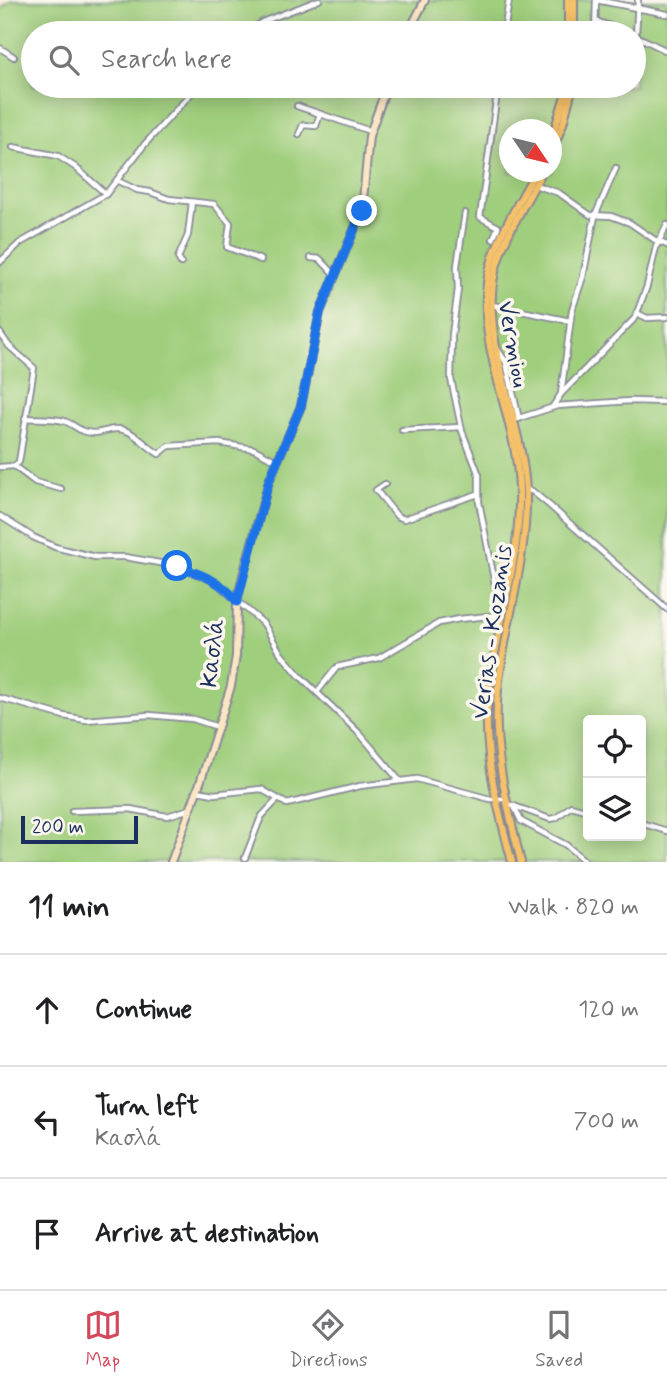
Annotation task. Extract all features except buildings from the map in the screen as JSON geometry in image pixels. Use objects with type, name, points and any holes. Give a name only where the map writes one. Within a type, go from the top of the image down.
[{"type":"main road","points":[[568,0],[568,21]]},
{"type":"main road","points":[[574,0],[574,21]]},
{"type":"main road","points":[[558,119],[566,98]]},
{"type":"main road","points":[[562,126],[568,98]]},
{"type":"main road","name":"Vermiou","points":[[514,420],[489,335],[486,289],[488,271],[497,245],[530,182]]},
{"type":"main road","name":"Vermiou","points":[[522,490],[514,420],[498,349],[492,305],[496,267],[537,182]]},
{"type":"main road","name":"Verias - Kozanis","points":[[521,862],[506,802],[489,760],[487,718],[522,490]]},
{"type":"main road","name":"Verias - Kozanis","points":[[512,862],[499,760],[496,712],[504,644],[522,548],[522,490]]},
{"type":"street","points":[[265,21],[319,0]]},
{"type":"street","points":[[414,21],[425,0]]},
{"type":"street","points":[[506,21],[509,0]]},
{"type":"street","points":[[596,21],[596,0],[667,14]]},
{"type":"street","points":[[635,21],[638,0]]},
{"type":"street","points":[[646,41],[667,51]]},
{"type":"street","points":[[0,48],[14,58]]},
{"type":"street","points":[[0,262],[20,243],[106,194],[144,145],[187,98]]},
{"type":"street","name":"Κασλά","points":[[171,862],[197,792],[234,673],[237,602],[265,491],[299,412],[320,312],[365,202],[370,131],[382,98]]},
{"type":"street","points":[[493,239],[498,227],[480,217],[496,98]]},
{"type":"street","points":[[298,106],[370,131]]},
{"type":"street","points":[[299,134],[303,125],[316,125],[320,114]]},
{"type":"street","points":[[13,147],[58,156],[106,194]]},
{"type":"street","points":[[561,394],[575,298],[583,277],[595,216],[615,168]]},
{"type":"street","points":[[118,181],[136,190],[173,200],[208,202],[218,207],[230,223],[227,247],[261,260]]},
{"type":"street","points":[[535,185],[559,193],[584,212],[595,216],[611,216],[630,223],[667,245]]},
{"type":"street","points":[[181,263],[178,258],[188,234],[192,202]]},
{"type":"street","points":[[465,213],[457,261],[458,289],[450,379],[461,427],[479,475],[478,494],[496,590],[502,596]]},
{"type":"street","points":[[553,406],[613,339],[631,324],[667,225]]},
{"type":"street","points":[[311,258],[320,259],[335,275]]},
{"type":"street","points":[[492,305],[570,321]]},
{"type":"street","points":[[637,313],[647,318],[667,317]]},
{"type":"street","points":[[0,333],[9,346],[34,367],[20,459],[14,466]]},
{"type":"street","points":[[514,420],[540,413],[553,406],[630,401],[667,402]]},
{"type":"street","points":[[25,418],[62,421],[77,430],[88,432],[98,433],[114,428],[124,430],[159,454],[169,446],[216,443],[254,449],[277,461]]},
{"type":"street","points":[[402,430],[461,427]]},
{"type":"street","points":[[0,467],[14,466],[36,482],[61,489]]},
{"type":"street","points":[[386,484],[376,490],[397,516],[404,519],[478,494]]},
{"type":"street","points":[[522,490],[530,490],[549,505],[667,609]]},
{"type":"street","points":[[0,516],[42,542],[63,549],[94,557],[118,556],[172,565],[214,581],[264,624],[281,654],[360,734],[399,780]]},
{"type":"street","points":[[497,643],[502,596],[512,567]]},
{"type":"street","points":[[317,692],[337,667],[379,658],[434,625],[450,620],[499,615]]},
{"type":"street","points":[[0,698],[86,720],[157,715],[193,719],[218,727]]},
{"type":"street","points":[[197,792],[214,794],[261,789],[287,804],[360,786],[399,780],[424,780],[506,802],[550,819],[556,818],[571,806],[583,810]]},
{"type":"street","points":[[245,859],[261,817],[277,800]]},
{"type":"street","points":[[506,802],[519,819],[566,845],[586,862]]},
{"type":"street","points":[[72,811],[130,809],[147,810],[167,816],[191,809]]},
{"type":"street","points":[[646,825],[667,831]]},
{"type":"green space","points":[[11,0],[667,0],[667,862],[0,862],[0,10]]},
{"type":"route","points":[[177,566],[214,581],[237,602],[269,481],[301,406],[320,312],[362,211]]}]
